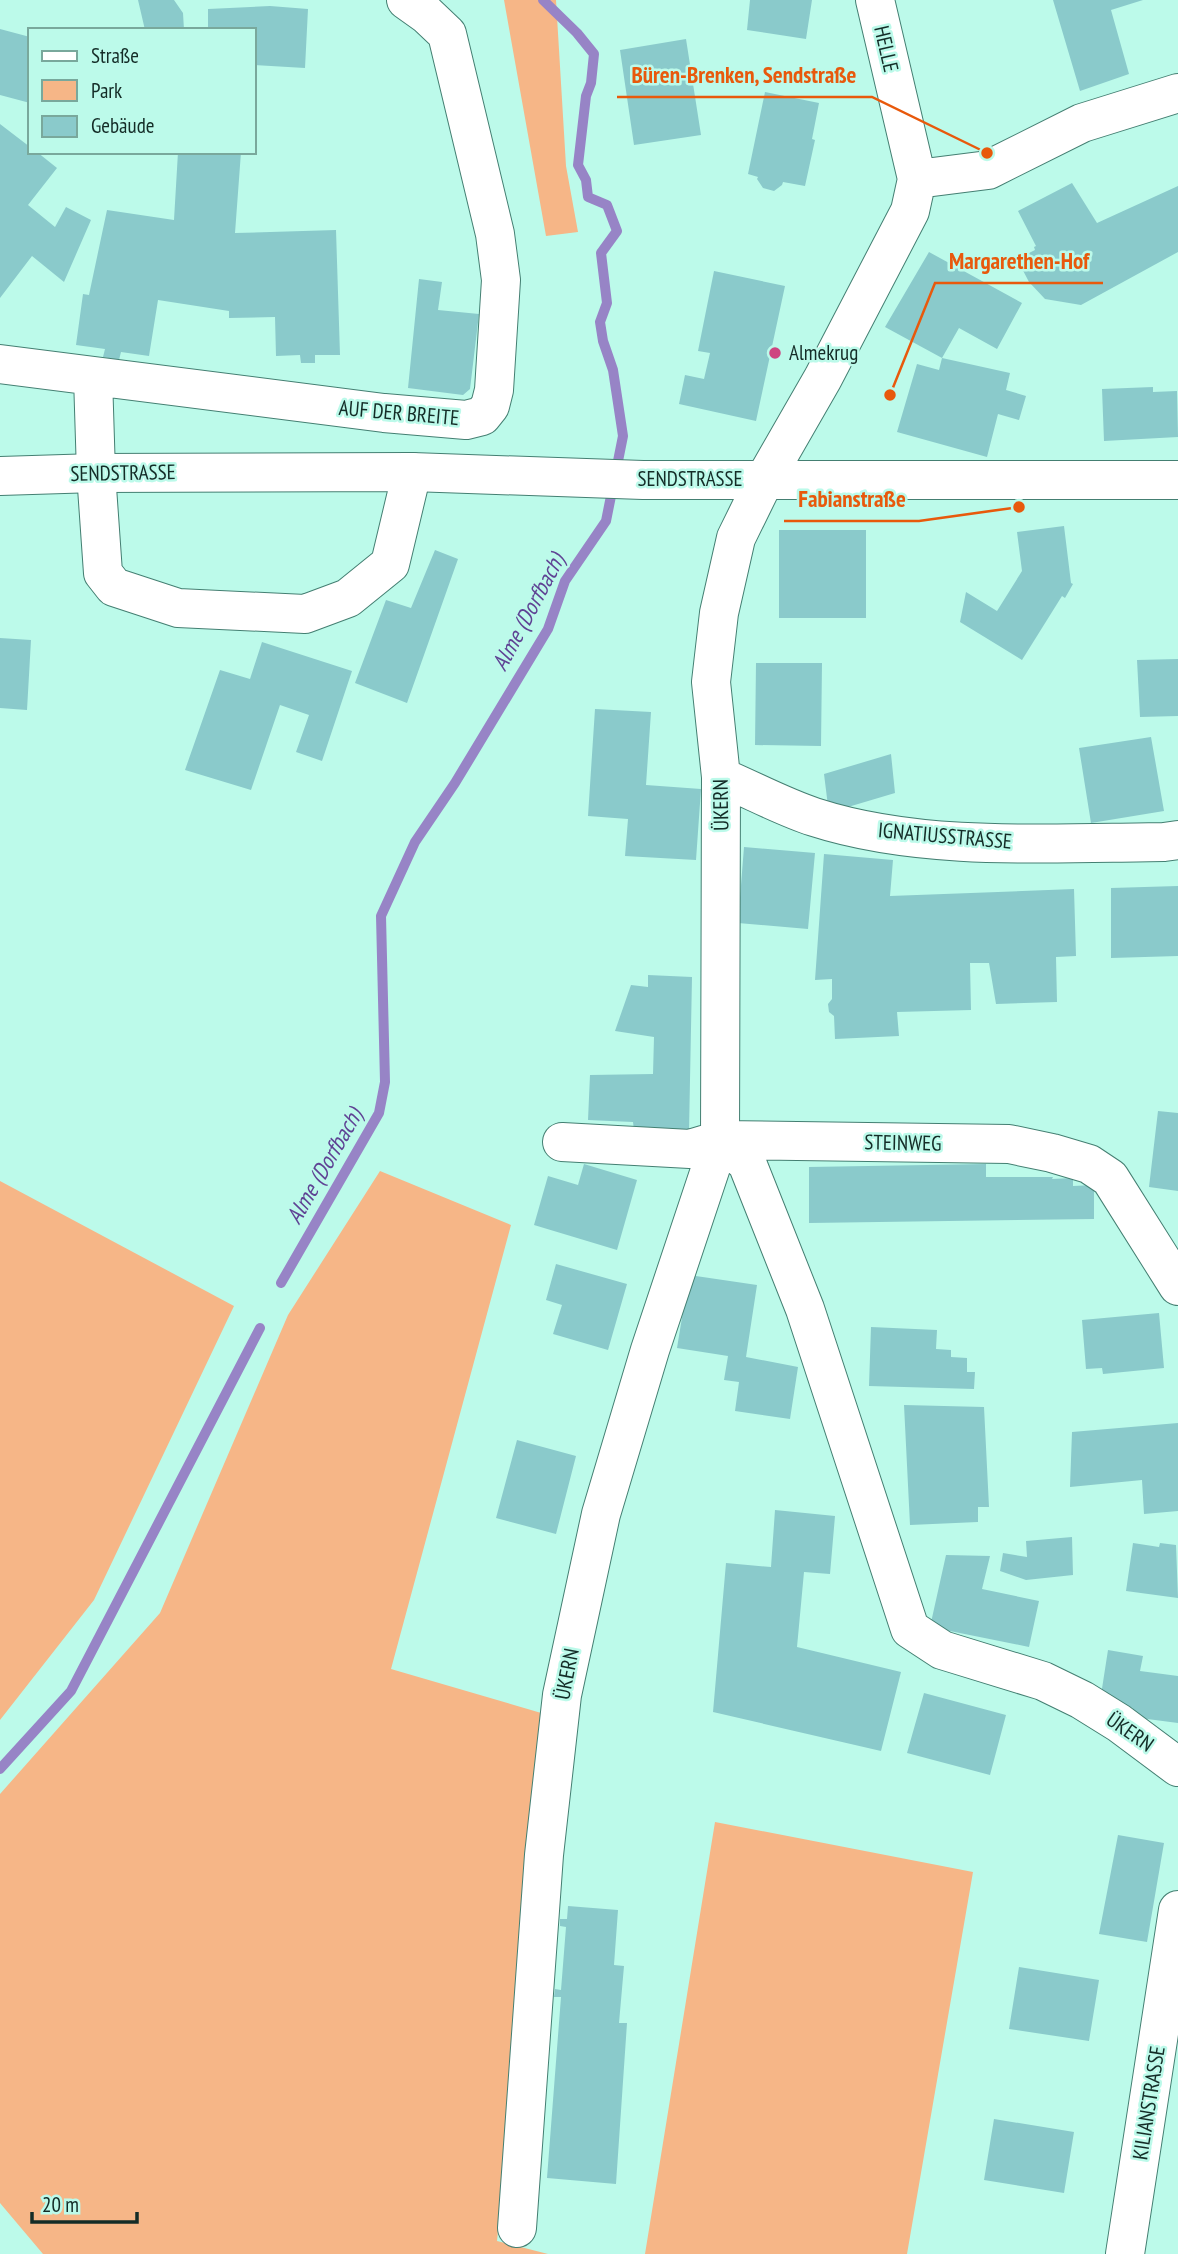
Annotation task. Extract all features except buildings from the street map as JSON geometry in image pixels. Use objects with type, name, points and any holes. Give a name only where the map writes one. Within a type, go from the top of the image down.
[{"type":"street","name":"AUF DER BREITE","points":[[0,364],[384,414],[466,420],[482,416],[491,406],[494,390],[501,280],[495,234],[447,34],[428,15],[406,0]]},
{"type":"street","name":"HELLE","points":[[875,0],[917,179]]},
{"type":"street","points":[[917,179],[988,170],[1082,123],[1178,93]]},
{"type":"street","name":"SENDSTRASSE","points":[[0,475],[412,472],[643,480],[765,479],[823,378],[910,211],[917,179]]},
{"type":"street","points":[[93,377],[103,573],[114,587],[178,608],[305,614],[348,598],[390,565],[412,472]]},
{"type":"street","points":[[765,479],[1178,480]]},
{"type":"street","name":"ÜKERN","points":[[517,2228],[544,1855],[562,1695],[601,1514],[650,1350],[720,1140],[722,777],[711,682],[719,614],[736,538],[765,479]]},
{"type":"street","name":"IGNATIUSSTRASSE","points":[[722,777],[814,817],[881,832],[994,843],[1178,840]]},
{"type":"street","name":"ÜKERN","points":[[720,1140],[747,1163],[805,1309],[910,1629],[942,1650],[1043,1681],[1082,1700],[1119,1723],[1178,1767]]},
{"type":"street","name":"STEINWEG","points":[[562,1142],[690,1149],[720,1140],[1009,1144],[1052,1153],[1089,1164],[1110,1178],[1178,1286]]},
{"type":"street","name":"KILIANSTRASSE","points":[[1125,2254],[1178,1910]]},
{"type":"green space","points":[[504,0],[556,0],[566,166],[578,232],[546,236]]},
{"type":"green space","points":[[380,1171],[511,1225],[391,1669],[548,1715],[497,2241],[548,2254],[43,2254],[0,2203],[0,1794],[160,1613],[288,1315]]},
{"type":"green space","points":[[0,1181],[234,1306],[94,1600],[0,1720]]},
{"type":"green space","points":[[715,1822],[973,1872],[907,2254],[645,2254]]},
{"type":"waterway","name":"Alme (Dorfbach)","points":[[281,1283],[379,1113],[385,1082],[381,916],[415,842],[455,783],[548,629],[565,581],[606,521],[623,436],[613,370],[600,322],[607,303],[601,253],[617,231],[607,205],[588,197],[586,180],[578,165],[594,54],[543,0]]},
{"type":"waterway","name":"Alme (Dorfbach)","points":[[0,1769],[71,1691],[260,1328]]},
{"type":"place","name":"Büren-Brenken, Sendstraße","points":[[987,153]]},
{"type":"place","name":"Almekrug","points":[[775,353]]},
{"type":"place","name":"Margarethen-Hof","points":[[890,395]]},
{"type":"place","name":"Fabianstraße","points":[[1019,507]]}]
